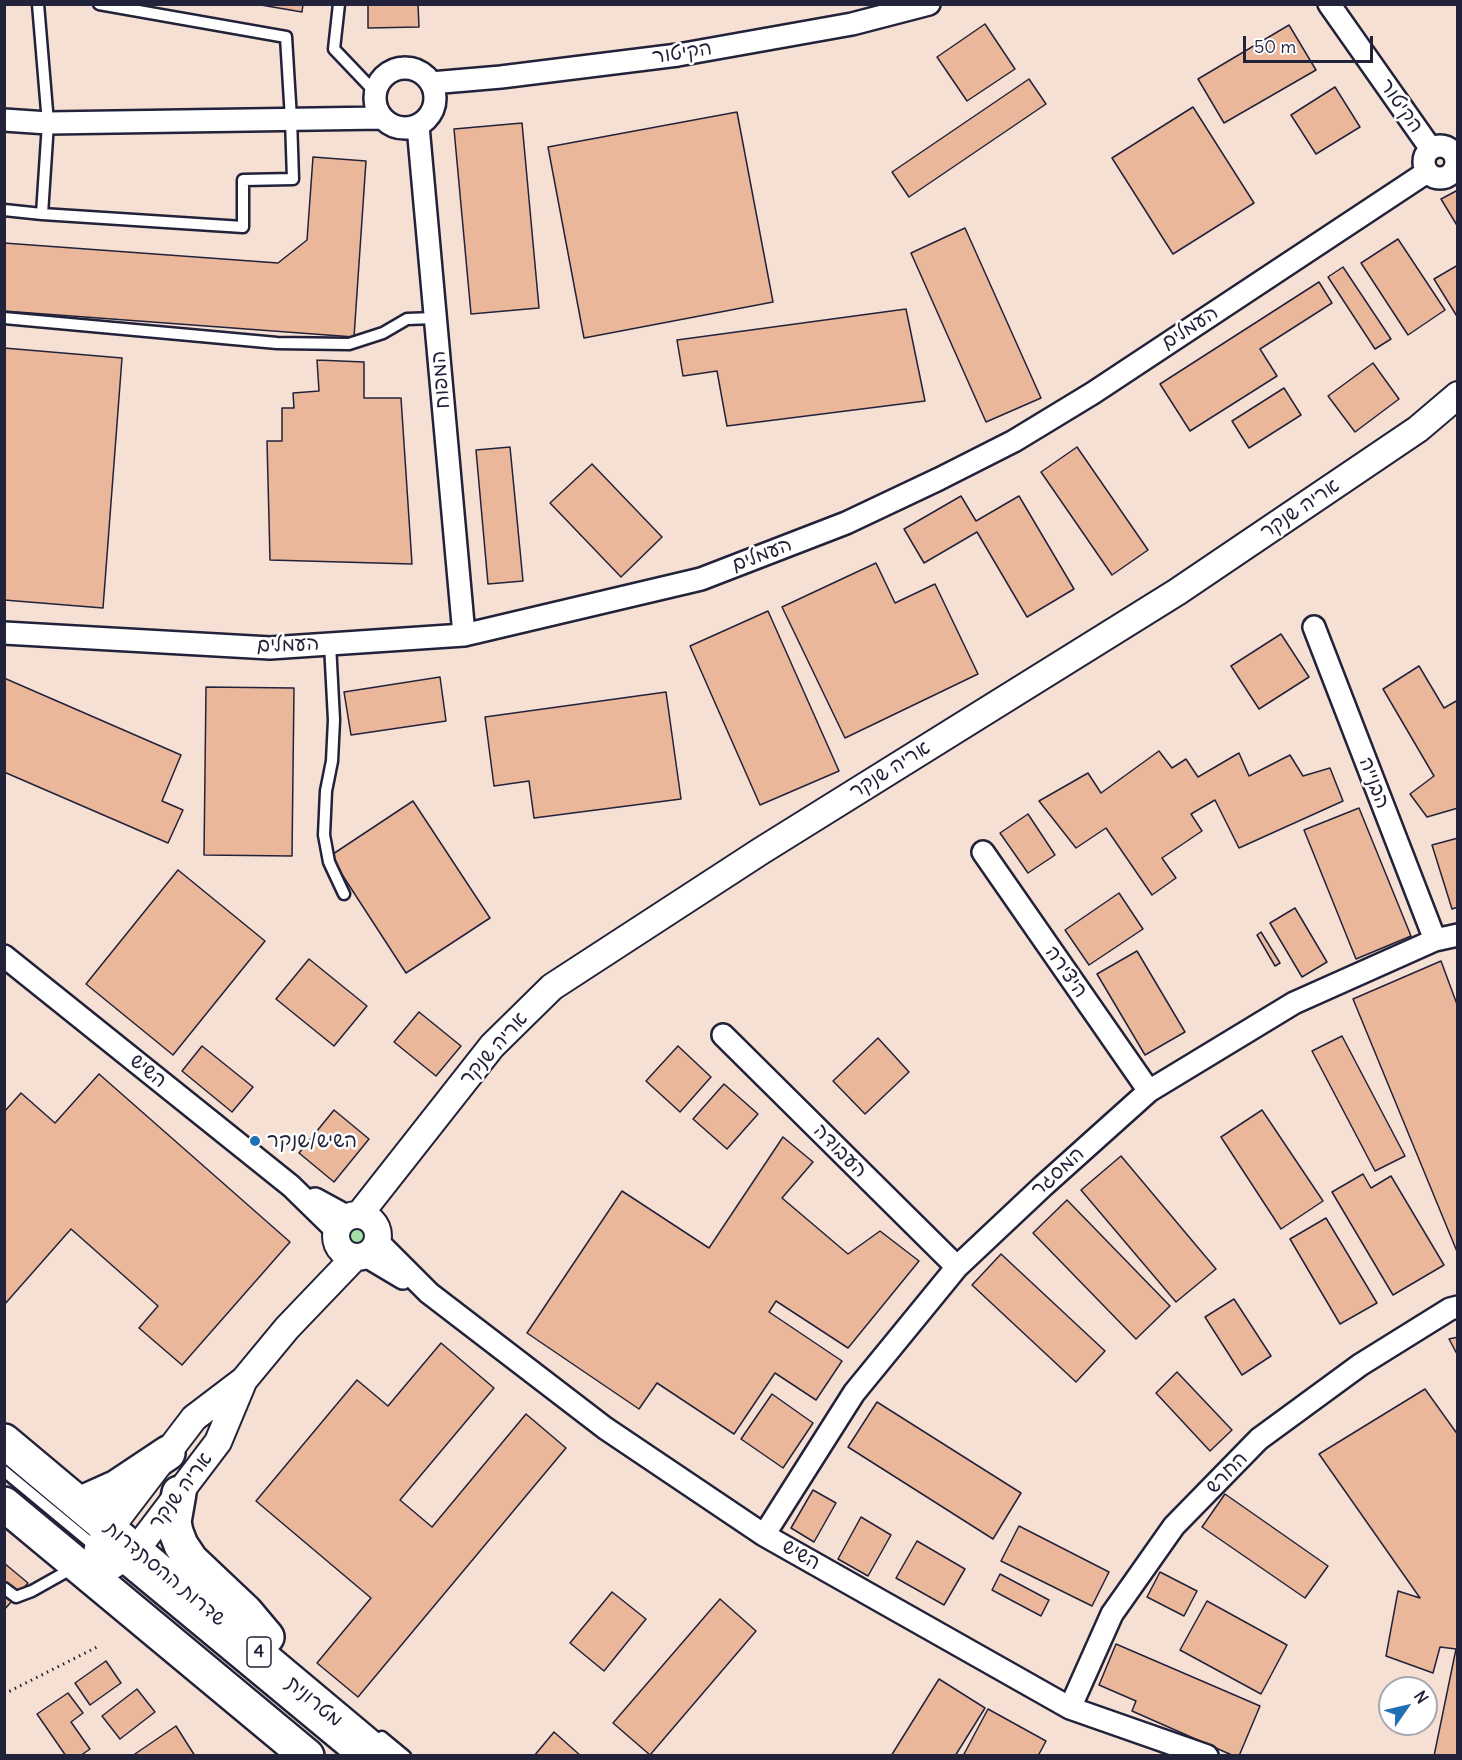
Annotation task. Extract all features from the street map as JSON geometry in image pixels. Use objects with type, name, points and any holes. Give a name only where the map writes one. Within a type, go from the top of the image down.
[{"type":"highway","name":"שדרות ההסתדרות","points":[[4,1441],[79,1504],[93,1561],[307,1755]]},
{"type":"highway","points":[[79,1504],[117,1487],[168,1453]]},
{"type":"highway","points":[[179,1493],[174,1521],[181,1545],[191,1560],[261,1629],[299,1686]]},
{"type":"highway","name":"שדרות ההסתדרות","points":[[4,1504],[299,1686],[379,1744]]},
{"type":"street","name":"הקיטור","points":[[431,83],[501,77],[678,55],[852,24],[929,4]]},
{"type":"street","name":"הקיטור","points":[[1329,4],[1431,149]]},
{"type":"street","points":[[4,120],[48,123],[382,118],[399,127],[408,128],[418,126],[432,112],[435,92],[425,75],[405,68],[395,69],[386,74],[379,82],[375,92],[377,110],[382,118]]},
{"type":"street","name":"המפוח","points":[[418,126],[464,635]]},
{"type":"street","points":[[1436,147],[1447,147],[1457,159],[1455,170],[1447,177],[1436,178],[1427,172],[1424,162],[1427,152],[1436,147]]},
{"type":"street","name":"העמלים","points":[[4,633],[270,648],[464,635],[701,579],[846,522],[1014,441],[1093,393],[1427,172]]},
{"type":"street","name":"אריה שנקר","points":[[93,1561],[194,1418],[244,1380],[357,1236],[404,1158],[492,1046],[552,987],[761,851],[1177,592],[1418,429],[1458,395]]},
{"type":"street","name":"אריה שנקר","points":[[1418,429],[1458,411]]},
{"type":"street","name":"הבנייה","points":[[1314,627],[1435,940]]},
{"type":"street","name":"היצירה","points":[[983,852],[1149,1091]]},
{"type":"street","name":"המסגר","points":[[764,1535],[854,1393],[957,1267],[1149,1091],[1294,1003],[1435,940],[1458,935]]},
{"type":"street","name":"השיש","points":[[4,956],[291,1186],[605,1428],[764,1535],[1070,1708],[1207,1755]]},
{"type":"street","name":"העבודה","points":[[723,1035],[957,1267]]},
{"type":"street","name":"החרש","points":[[1070,1708],[1112,1614],[1174,1526],[1259,1439],[1360,1365],[1458,1306]]},
{"type":"street","name":"אריה שנקר","points":[[93,1561],[179,1493],[218,1442],[244,1380]]},
{"type":"lane","points":[[38,4],[48,123],[42,214]]},
{"type":"lane","points":[[4,210],[243,227],[243,180],[292,179],[286,37],[99,4]]},
{"type":"lane","points":[[339,4],[334,49],[375,92]]},
{"type":"lane","points":[[4,318],[277,343],[349,344],[383,333],[407,319],[435,318]]},
{"type":"lane","points":[[330,644],[334,720],[332,761],[326,790],[324,835],[329,862],[344,894]]},
{"type":"lane","points":[[194,1418],[203,1420],[215,1431],[218,1442]]},
{"type":"lane","points":[[52,1466],[79,1504]]},
{"type":"lane","name":"מטרונית","points":[[4,1471],[93,1561],[350,1755]]},
{"type":"lane","points":[[4,1588],[15,1597],[93,1561]]},
{"type":"lane","points":[[379,1744],[405,1755]]},
{"type":"path","points":[[4,1694],[96,1647]]},
{"type":"shaded area","points":[[5,5],[1457,5],[1457,1755],[5,1756]]},
{"type":"green space","points":[[357,1223],[367,1227],[371,1237],[367,1247],[357,1251],[347,1247],[343,1237],[347,1227]]},
{"type":"building","points":[[255,4],[303,4],[302,12]]},
{"type":"building","points":[[368,4],[418,4],[419,27],[368,28]]},
{"type":"building","points":[[985,24],[1015,69],[967,101],[937,57]]},
{"type":"building","points":[[1289,25],[1316,70],[1224,123],[1198,79]]},
{"type":"building","points":[[1029,79],[1046,104],[909,197],[892,172]]},
{"type":"building","points":[[1335,87],[1360,127],[1316,154],[1291,115]]},
{"type":"building","points":[[1193,107],[1254,203],[1173,254],[1112,158]]},
{"type":"building","points":[[737,112],[773,302],[584,338],[548,147]]},
{"type":"building","points":[[522,123],[539,308],[471,314],[454,129]]},
{"type":"building","points":[[313,157],[366,161],[354,337],[4,311],[4,243],[278,263],[307,240]]},
{"type":"building","points":[[1458,190],[1458,227],[1441,199]]},
{"type":"building","points":[[965,228],[1041,398],[986,422],[911,253]]},
{"type":"building","points":[[1398,239],[1445,310],[1408,335],[1361,263]]},
{"type":"building","points":[[1458,265],[1458,318],[1434,279]]},
{"type":"building","points":[[1343,267],[1391,339],[1375,349],[1328,277]]},
{"type":"building","points":[[1319,282],[1332,303],[1260,349],[1277,376],[1190,431],[1160,384]]},
{"type":"building","points":[[906,309],[925,401],[727,426],[717,371],[683,376],[677,340]]},
{"type":"building","points":[[4,348],[122,358],[103,608],[4,600]]},
{"type":"building","points":[[317,360],[364,362],[364,398],[401,398],[412,564],[270,560],[267,441],[282,441],[282,408],[294,408],[293,393],[319,391]]},
{"type":"building","points":[[1373,363],[1399,399],[1355,432],[1328,396]]},
{"type":"building","points":[[1284,388],[1301,415],[1249,448],[1232,421]]},
{"type":"building","points":[[510,447],[523,581],[488,584],[476,450]]},
{"type":"building","points":[[1077,447],[1148,550],[1112,575],[1041,472]]},
{"type":"building","points":[[592,464],[662,537],[621,577],[550,503]]},
{"type":"building","points":[[961,496],[976,521],[1019,496],[1074,589],[1027,617],[977,532],[924,563],[904,529]]},
{"type":"building","points":[[876,563],[895,603],[935,584],[978,674],[845,738],[782,607]]},
{"type":"building","points":[[768,611],[839,771],[760,805],[690,646]]},
{"type":"building","points":[[1281,634],[1309,677],[1259,709],[1231,666]]},
{"type":"building","points":[[1419,666],[1444,708],[1458,700],[1458,808],[1427,817],[1410,794],[1434,776],[1383,689]]},
{"type":"building","points":[[440,677],[446,721],[351,735],[344,692]]},
{"type":"building","points":[[4,678],[181,755],[162,801],[183,810],[168,843],[4,772]]},
{"type":"building","points":[[206,687],[294,688],[292,856],[204,855]]},
{"type":"building","points":[[666,692],[681,799],[534,818],[529,781],[494,786],[485,717]]},
{"type":"building","points":[[1159,751],[1172,768],[1186,759],[1198,777],[1239,753],[1249,776],[1290,755],[1303,776],[1330,768],[1343,801],[1239,848],[1215,800],[1191,814],[1202,831],[1162,858],[1176,878],[1152,895],[1106,828],[1076,848],[1039,801],[1088,773],[1101,793]]},
{"type":"building","points":[[413,801],[490,918],[406,973],[330,856]]},
{"type":"building","points":[[1359,808],[1411,936],[1356,959],[1304,830]]},
{"type":"building","points":[[1028,814],[1055,855],[1028,873],[1000,833]]},
{"type":"building","points":[[1458,838],[1458,907],[1452,909],[1432,845]]},
{"type":"building","points":[[178,870],[265,941],[173,1055],[86,984]]},
{"type":"building","points":[[1119,893],[1143,929],[1089,965],[1065,930]]},
{"type":"building","points":[[1295,908],[1327,962],[1302,977],[1270,923]]},
{"type":"building","points":[[1261,932],[1280,963],[1275,966],[1257,935]]},
{"type":"building","points":[[1137,951],[1185,1032],[1145,1055],[1097,974]]},
{"type":"building","points":[[309,959],[367,1006],[334,1046],[276,999]]},
{"type":"building","points":[[1441,961],[1458,1007],[1458,1254],[1353,999]]},
{"type":"building","points":[[419,1012],[461,1046],[436,1076],[394,1042]]},
{"type":"building","points":[[1342,1036],[1405,1156],[1375,1171],[1312,1051]]},
{"type":"building","points":[[878,1038],[909,1072],[865,1114],[833,1081]]},
{"type":"building","points":[[202,1046],[253,1087],[232,1112],[182,1071]]},
{"type":"building","points":[[678,1046],[711,1077],[680,1112],[646,1081]]},
{"type":"building","points":[[99,1074],[290,1242],[182,1365],[139,1328],[158,1306],[71,1229],[4,1305],[4,1112],[21,1093],[55,1123]]},
{"type":"building","points":[[724,1084],[758,1114],[727,1149],[693,1119]]},
{"type":"building","points":[[334,1110],[369,1139],[334,1182],[299,1153]]},
{"type":"building","points":[[1262,1110],[1323,1201],[1281,1229],[1221,1137]]},
{"type":"building","points":[[783,1137],[813,1162],[782,1198],[848,1254],[880,1231],[919,1261],[848,1348],[776,1301],[769,1312],[842,1361],[816,1400],[775,1373],[734,1434],[657,1383],[639,1409],[527,1333],[622,1191],[709,1248]]},
{"type":"building","points":[[1121,1156],[1216,1269],[1176,1302],[1081,1190]]},
{"type":"building","points":[[1363,1174],[1371,1188],[1391,1176],[1444,1265],[1393,1295],[1332,1192]]},
{"type":"building","points":[[1067,1200],[1170,1306],[1136,1339],[1033,1233]]},
{"type":"building","points":[[1326,1218],[1377,1303],[1340,1324],[1290,1239]]},
{"type":"building","points":[[1001,1254],[1105,1351],[1076,1382],[972,1285]]},
{"type":"building","points":[[1234,1299],[1271,1356],[1242,1375],[1205,1317]]},
{"type":"building","points":[[1458,1337],[1458,1356],[1449,1339]]},
{"type":"building","points":[[441,1343],[494,1388],[400,1500],[432,1527],[526,1414],[566,1448],[358,1697],[317,1663],[371,1598],[256,1501],[357,1380],[388,1406]]},
{"type":"building","points":[[1177,1372],[1232,1430],[1210,1451],[1156,1393]]},
{"type":"building","points":[[1425,1389],[1458,1435],[1458,1756],[1434,1756],[1456,1649],[1440,1647],[1433,1673],[1386,1656],[1398,1591],[1420,1598],[1319,1454]]},
{"type":"building","points":[[772,1394],[813,1423],[783,1468],[741,1439]]},
{"type":"building","points":[[877,1402],[1021,1493],[993,1539],[848,1447]]},
{"type":"building","points":[[813,1490],[836,1503],[814,1542],[791,1528]]},
{"type":"building","points":[[1225,1494],[1328,1566],[1305,1598],[1202,1527]]},
{"type":"building","points":[[861,1517],[891,1535],[868,1576],[838,1559]]},
{"type":"building","points":[[1019,1526],[1109,1572],[1092,1606],[1001,1561]]},
{"type":"building","points":[[917,1541],[965,1569],[944,1605],[896,1578]]},
{"type":"building","points":[[4,1563],[28,1583],[4,1610]]},
{"type":"building","points":[[1160,1572],[1197,1591],[1184,1616],[1147,1597]]},
{"type":"building","points":[[1000,1574],[1049,1600],[1041,1616],[992,1590]]},
{"type":"building","points":[[612,1592],[646,1619],[604,1671],[570,1643]]},
{"type":"building","points":[[720,1599],[756,1631],[650,1755],[613,1723]]},
{"type":"building","points":[[1207,1601],[1287,1645],[1261,1694],[1180,1650]]},
{"type":"building","points":[[1116,1644],[1260,1706],[1239,1756],[1234,1756],[1132,1711],[1136,1701],[1099,1685]]},
{"type":"building","points":[[106,1661],[121,1683],[90,1705],[75,1683]]},
{"type":"building","points":[[939,1679],[985,1708],[955,1756],[891,1756]]},
{"type":"building","points":[[137,1689],[155,1712],[120,1739],[102,1716]]},
{"type":"building","points":[[68,1693],[83,1713],[71,1722],[90,1749],[80,1756],[66,1756],[37,1714]]},
{"type":"building","points":[[988,1709],[1046,1741],[1038,1756],[963,1756]]},
{"type":"building","points":[[176,1726],[195,1756],[132,1756]]},
{"type":"building","points":[[554,1732],[581,1756],[534,1756]]},
{"type":"place","name":"השיש/שנקר","points":[[255,1141]]}]
